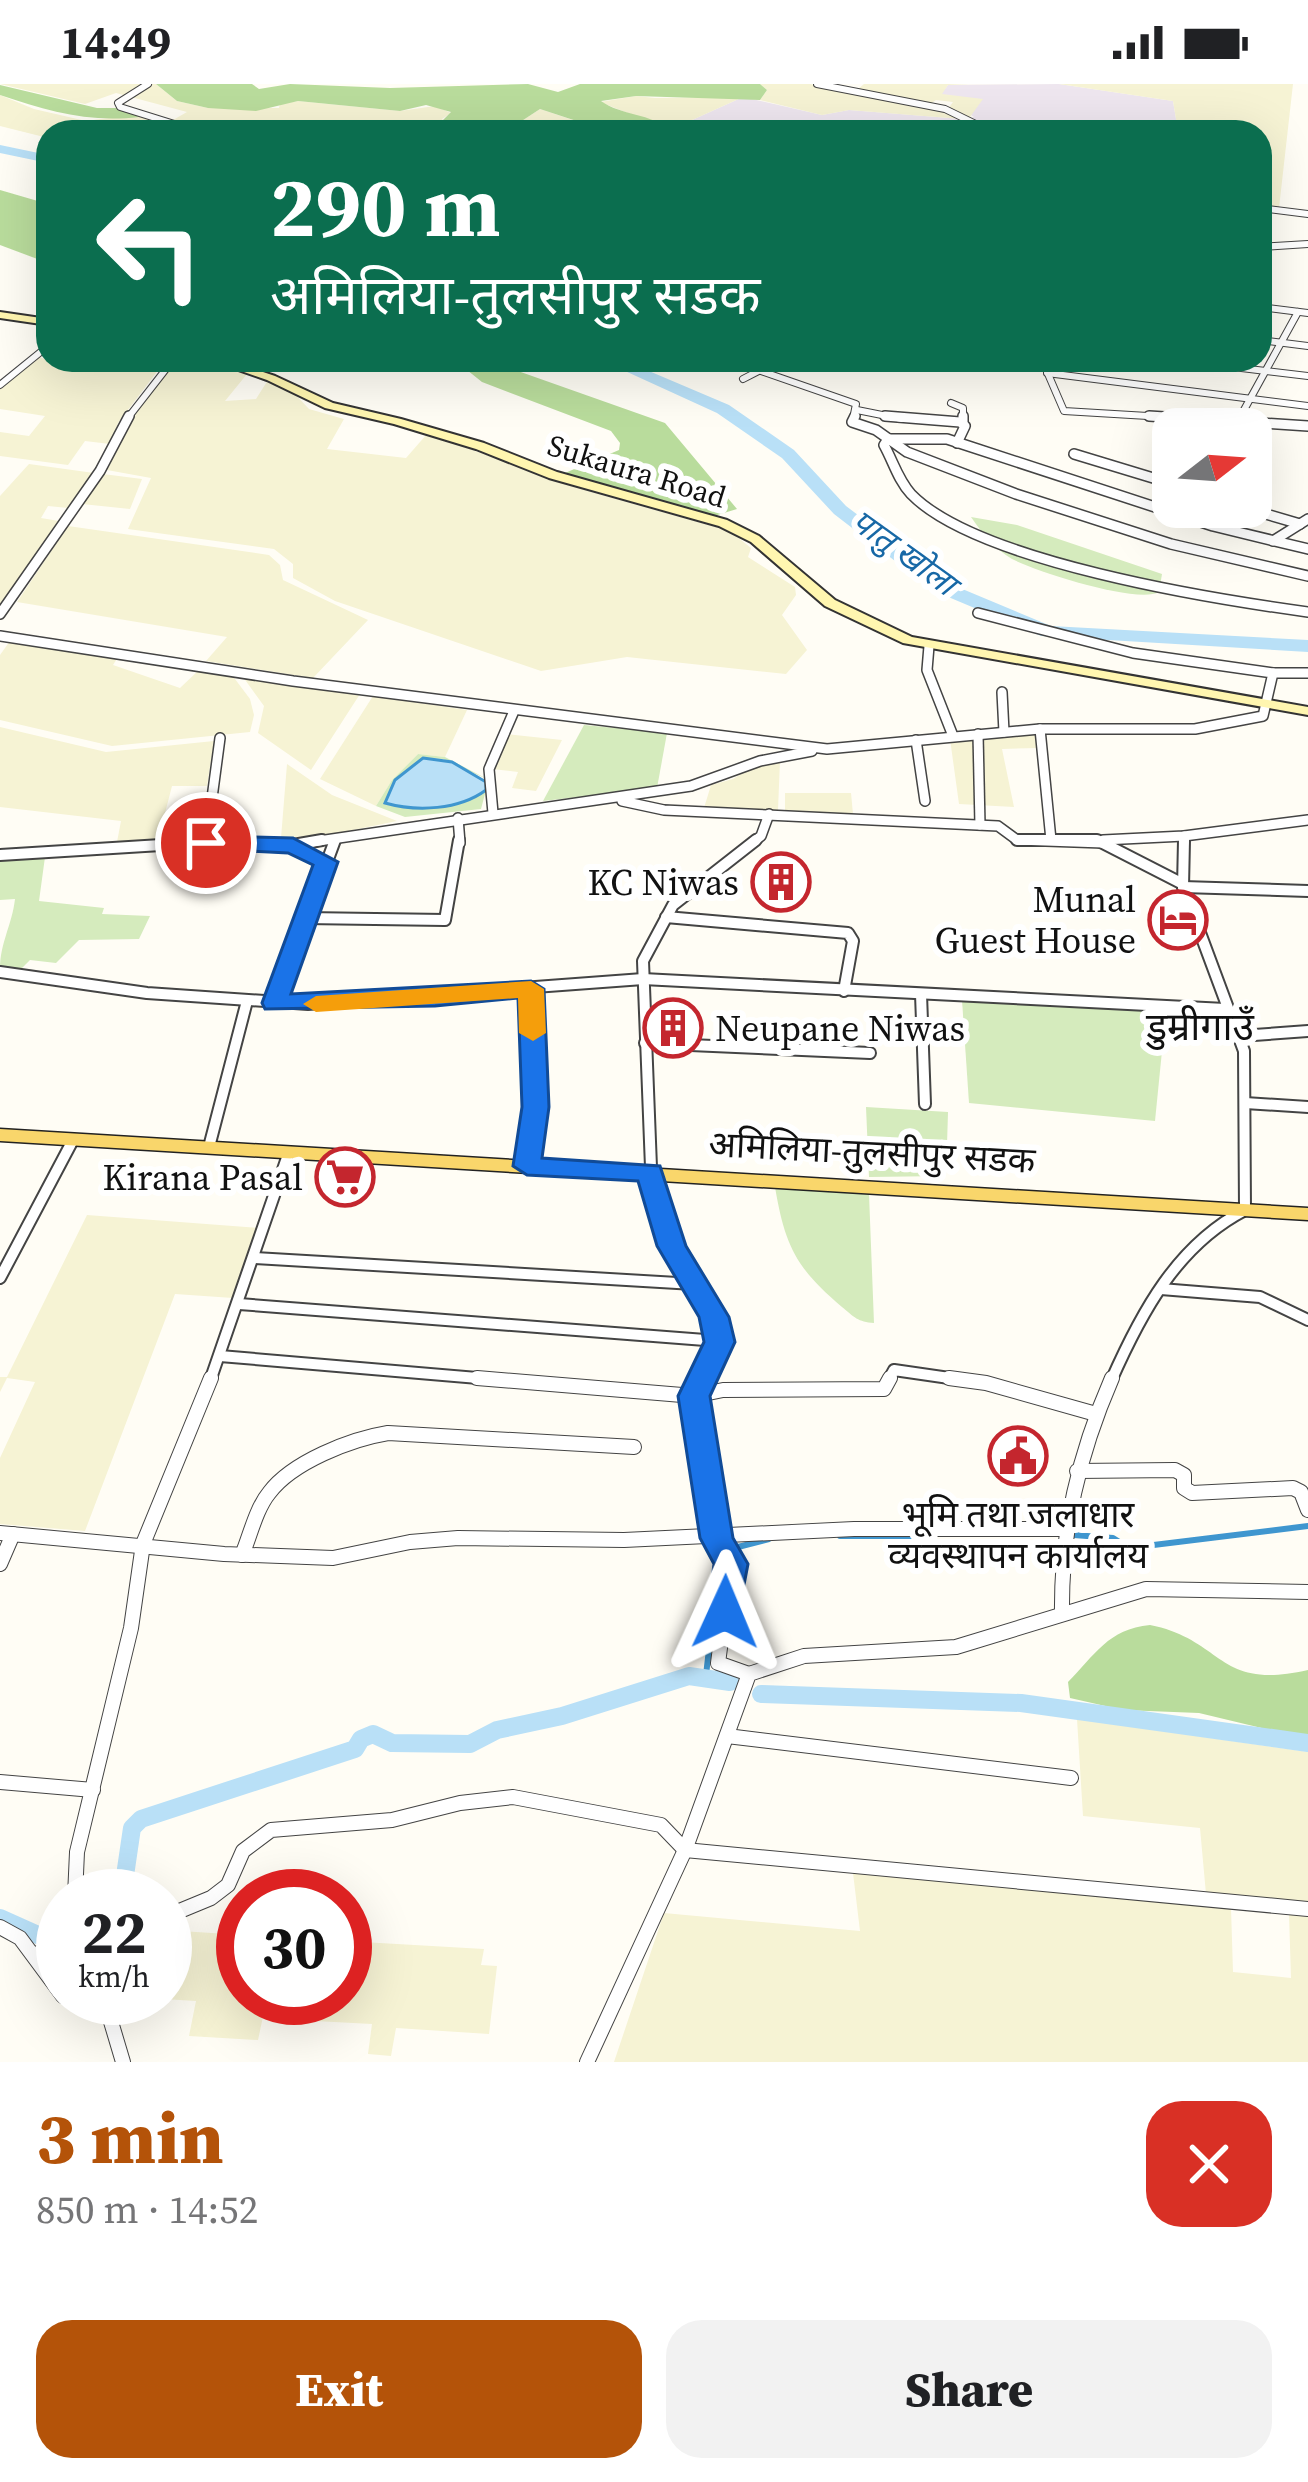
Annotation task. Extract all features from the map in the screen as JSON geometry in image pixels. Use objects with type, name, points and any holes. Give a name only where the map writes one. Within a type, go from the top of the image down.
[{"type":"main road","name":"अमिलिया-तुलसीपुर सडक","points":[[0,1135],[1308,1214]]},
{"type":"street","points":[[148,84],[118,103],[162,120]]},
{"type":"street","points":[[817,84],[945,109],[967,120]]},
{"type":"street","points":[[1272,210],[1308,214]]},
{"type":"street","points":[[1272,246],[1308,244]]},
{"type":"street","points":[[1272,308],[1303,312],[1272,361]]},
{"type":"street","points":[[0,315],[36,320]]},
{"type":"street","points":[[1272,342],[1308,346]]},
{"type":"street","points":[[0,386],[36,356]]},
{"type":"street","points":[[0,614],[100,471],[133,409],[162,372]]},
{"type":"street","name":"Sukaura Road","points":[[253,372],[329,406],[397,421],[553,475],[723,524],[755,539],[782,567],[830,603],[929,646],[1308,711]]},
{"type":"street","points":[[743,379],[758,372]]},
{"type":"street","points":[[763,372],[856,404],[852,422],[908,452],[1016,494],[1172,544],[1308,576]]},
{"type":"street","points":[[1246,408],[1265,372]]},
{"type":"street","points":[[1272,372],[1308,376]]},
{"type":"street","points":[[1047,373],[1308,406]]},
{"type":"street","points":[[1047,373],[1064,411],[1152,417]]},
{"type":"street","points":[[951,403],[963,408],[957,443]]},
{"type":"street","points":[[857,410],[963,424]]},
{"type":"street","points":[[1272,424],[1308,426]]},
{"type":"street","points":[[888,439],[929,436],[957,443],[1124,499],[1308,549]]},
{"type":"street","points":[[888,439],[884,445],[896,475],[914,497],[961,525],[1097,572],[1308,612]]},
{"type":"street","points":[[1074,454],[1152,478]]},
{"type":"street","points":[[1272,514],[1304,521]]},
{"type":"street","points":[[1273,541],[1304,521]]},
{"type":"street","points":[[978,613],[1133,653],[1273,673],[1308,673]]},
{"type":"street","points":[[0,636],[514,711],[827,748]]},
{"type":"street","points":[[929,646],[927,670],[953,736]]},
{"type":"street","points":[[0,855],[206,843],[293,845],[691,786],[760,760],[827,748],[1040,729],[1195,729],[1263,716],[1273,673]]},
{"type":"street","points":[[1002,692],[1004,732]]},
{"type":"street","points":[[493,813],[489,770],[514,711]]},
{"type":"street","points":[[1040,729],[1051,840]]},
{"type":"street","points":[[978,734],[980,825]]},
{"type":"street","points":[[206,843],[220,738]]},
{"type":"street","points":[[916,740],[925,801]]},
{"type":"street","points":[[611,798],[664,810],[980,825],[1007,829],[1017,840],[1184,836],[1308,820]]},
{"type":"street","points":[[769,814],[761,836],[673,905],[643,961],[650,1173],[671,1246],[714,1317],[718,1341],[694,1396],[716,1538],[731,1564],[718,1663],[748,1674],[804,1656],[956,1647],[1146,1589],[1308,1592]]},
{"type":"street","points":[[305,918],[445,920],[460,848],[458,818]]},
{"type":"street","points":[[1062,1613],[1067,1529],[1077,1471],[1096,1414],[1161,1289],[1223,1216],[1245,1210],[1246,1103],[1240,1036],[1225,1009],[1183,885],[1184,836]]},
{"type":"street","points":[[275,1003],[335,840]]},
{"type":"street","points":[[1097,840],[1183,885],[1308,890]]},
{"type":"street","points":[[293,845],[326,862]]},
{"type":"street","points":[[666,917],[848,933],[853,941],[844,991]]},
{"type":"street","points":[[0,972],[147,993],[275,1003],[414,999],[643,979],[1225,1009]]},
{"type":"street","points":[[527,1166],[536,1107],[531,989]]},
{"type":"street","points":[[921,994],[925,1104]]},
{"type":"street","points":[[209,1147],[247,1001]]},
{"type":"street","points":[[1240,1036],[1308,1031]]},
{"type":"street","points":[[645,1043],[870,1053]]},
{"type":"street","points":[[1246,1103],[1308,1107]]},
{"type":"street","points":[[0,1278],[73,1139]]},
{"type":"street","points":[[76,1869],[130,1628],[143,1544],[220,1356],[289,1152]]},
{"type":"street","points":[[255,1258],[694,1284]]},
{"type":"street","points":[[1161,1289],[1260,1297],[1308,1320]]},
{"type":"street","points":[[239,1304],[718,1341]]},
{"type":"street","points":[[220,1356],[694,1396],[723,1390],[884,1389],[894,1370],[986,1383],[1096,1414]]},
{"type":"street","points":[[242,1555],[268,1492],[326,1451],[356,1438],[388,1433],[634,1447]]},
{"type":"street","points":[[1077,1471],[1175,1470],[1184,1475],[1184,1488],[1192,1493],[1293,1488],[1308,1510]]},
{"type":"street","points":[[0,1564],[6,1533],[242,1555],[333,1558],[410,1541],[458,1538],[716,1538],[854,1529],[1067,1529]]},
{"type":"street","points":[[587,2062],[685,1850],[748,1674]]},
{"type":"street","points":[[728,1736],[1071,1778]]},
{"type":"street","points":[[0,1782],[93,1790]]},
{"type":"street","points":[[192,1906],[228,1885],[243,1851],[271,1830],[392,1820],[460,1803],[513,1797],[662,1826],[685,1850],[1308,1909]]},
{"type":"street","points":[[0,1927],[9,1928],[36,1958]]},
{"type":"street","points":[[113,2025],[123,2062]]},
{"type":"shaded area","points":[[0,84],[156,84],[177,101],[208,108],[279,108],[298,101],[400,111],[435,106],[451,113],[443,120],[173,120],[187,112],[116,93],[85,104]]},
{"type":"shaded area","points":[[760,84],[810,84],[942,110],[962,119],[849,110],[822,115],[760,100],[767,90]]},
{"type":"shaded area","points":[[864,84],[969,84],[948,85],[942,94],[983,99],[970,117],[948,109],[953,102],[930,104],[857,90]]},
{"type":"shaded area","points":[[1059,84],[1173,101],[1176,120],[692,120],[743,97],[822,115],[849,110],[974,117],[941,94],[948,85]]},
{"type":"shaded area","points":[[1059,84],[1293,84],[1279,208],[1272,207],[1272,120],[1176,120],[1173,101]]},
{"type":"shaded area","points":[[0,95],[82,120],[36,120],[36,135],[0,126]]},
{"type":"shaded area","points":[[636,96],[743,97],[692,120],[645,120],[600,102]]},
{"type":"shaded area","points":[[540,109],[573,120],[523,120]]},
{"type":"shaded area","points":[[138,114],[155,120],[93,120]]},
{"type":"shaded area","points":[[36,359],[36,372],[157,372],[118,423],[110,444],[85,441],[68,465],[0,456],[0,432],[29,436],[45,416],[0,409],[0,388]]},
{"type":"shaded area","points":[[167,372],[241,372],[247,374],[225,401],[256,399],[268,380],[293,392],[309,409],[344,419],[327,449],[406,458],[427,434],[591,492],[730,531],[751,548],[748,557],[795,587],[796,595],[782,615],[807,650],[786,674],[627,657],[541,671],[335,601],[293,578],[293,564],[274,549],[128,529],[151,478],[107,470],[138,409]]},
{"type":"shaded area","points":[[29,464],[94,473],[68,508],[48,506],[41,518],[59,521],[0,607],[0,496]]},
{"type":"shaded area","points":[[103,474],[142,479],[130,509],[82,504]]},
{"type":"shaded area","points":[[68,526],[269,555],[280,565],[283,580],[368,620],[313,678],[206,661],[227,637],[17,602]]},
{"type":"shaded area","points":[[10,641],[118,657],[113,665],[180,688],[199,670],[232,675],[250,699],[254,715],[250,732],[112,746],[0,720],[0,655]]},
{"type":"shaded area","points":[[243,677],[360,694],[311,770],[258,733],[264,706]]},
{"type":"shaded area","points":[[373,696],[467,710],[445,757],[418,754],[392,780],[376,806],[320,779]]},
{"type":"shaded area","points":[[0,727],[106,752],[214,741],[207,786],[172,786],[158,840],[117,842],[121,821],[0,807]]},
{"type":"shaded area","points":[[505,734],[562,740],[536,791],[512,788],[518,772],[492,769]]},
{"type":"shaded area","points":[[1036,735],[1037,748],[1002,749],[1014,807],[959,804],[950,739]]},
{"type":"shaded area","points":[[780,761],[778,810],[704,808],[711,785],[733,779],[759,763]]},
{"type":"shaded area","points":[[287,764],[332,795],[397,821],[329,835],[281,838]]},
{"type":"shaded area","points":[[785,793],[851,793],[853,814],[785,811]]},
{"type":"shaded area","points":[[87,1215],[258,1228],[233,1298],[175,1294],[85,1531],[0,1524],[0,1458],[35,1382],[7,1378],[0,1392],[0,1377],[7,1377]]},
{"type":"shaded area","points":[[1077,1719],[1308,1752],[1308,1903],[1206,1894],[1200,1828],[1083,1816]]},
{"type":"shaded area","points":[[853,1873],[1231,1908],[1233,1972],[1291,1978],[1289,1914],[1308,1916],[1308,2062],[614,2062],[664,1913],[860,1931]]},
{"type":"shaded area","points":[[192,1932],[216,1933],[216,2025],[261,2025],[258,2040],[189,2036],[196,2001],[192,2001]]},
{"type":"shaded area","points":[[372,1943],[484,1949],[481,1965],[497,1966],[489,2034],[396,2028],[391,2056],[368,2054]]},
{"type":"green space","points":[[156,84],[252,84],[259,89],[290,84],[390,88],[528,84],[558,92],[580,84],[760,84],[767,90],[760,100],[636,96],[601,101],[651,120],[574,120],[540,109],[523,120],[443,120],[451,112],[426,105],[400,111],[298,101],[256,111],[177,101]]},
{"type":"green space","points":[[0,85],[97,108],[118,108],[139,117],[85,117],[52,111],[0,95]]},
{"type":"green space","points":[[0,190],[36,200],[36,258],[0,245]]},
{"type":"green space","points":[[470,372],[520,372],[665,423],[737,509],[714,516],[565,473],[619,450],[620,443],[611,431],[482,382]]},
{"type":"green space","points":[[971,517],[1017,525],[1162,574],[1159,592],[1109,590],[1025,565],[1000,550]]},
{"type":"green space","points":[[584,725],[667,733],[657,788],[543,801]]},
{"type":"green space","points":[[418,754],[445,757],[489,780],[443,759],[423,758],[395,780],[386,798],[393,806],[440,807],[486,790],[481,809],[405,817],[376,806],[392,780]]},
{"type":"green space","points":[[45,857],[39,901],[104,908],[102,914],[150,916],[139,939],[79,940],[56,963],[30,960],[18,972],[0,969],[15,899],[0,900],[0,860]]},
{"type":"green space","points":[[962,1000],[1166,1011],[1155,1121],[969,1103]]},
{"type":"green space","points":[[866,1107],[948,1112],[946,1176],[869,1177]]},
{"type":"green space","points":[[775,1187],[869,1194],[874,1323],[850,1314],[803,1267],[788,1241]]},
{"type":"green space","points":[[1150,1625],[1193,1641],[1237,1669],[1278,1675],[1308,1670],[1308,1739],[1199,1713],[1123,1710],[1070,1698],[1068,1682],[1103,1645],[1123,1632]]},
{"type":"water","points":[[423,758],[452,762],[486,782],[486,790],[463,802],[437,807],[385,803],[395,780]]},
{"type":"waterway","name":"पातु खोला","points":[[0,149],[36,156]]},
{"type":"waterway","name":"पातु खोला","points":[[637,372],[723,409],[788,454],[840,510],[941,587],[1048,632],[1308,646]]},
{"type":"waterway","points":[[1074,1535],[1113,1538],[1129,1548],[1308,1526]]},
{"type":"waterway","points":[[840,1536],[931,1536]]},
{"type":"waterway","points":[[734,1548],[769,1539]]},
{"type":"waterway","points":[[713,1607],[719,1565],[714,1556]]},
{"type":"waterway","points":[[706,1675],[713,1615]]},
{"type":"waterway","points":[[126,1869],[132,1828],[141,1819],[355,1749],[361,1739],[373,1734],[392,1743],[470,1744],[497,1730],[562,1716],[689,1676],[730,1682]]},
{"type":"waterway","points":[[761,1694],[1021,1703],[1308,1743]]},
{"type":"waterway","points":[[0,1918],[36,1934]]},
{"type":"slow traffic","points":[[316,1004],[531,989],[533,1033]]},
{"type":"place","name":"KC Niwas","points":[[781,882]]},
{"type":"place","name":"Munal Guest House","points":[[1178,920]]},
{"type":"place","name":"Neupane Niwas","points":[[673,1028]]},
{"type":"place","name":"Kirana Pasal","points":[[345,1177]]},
{"type":"place","name":"भूमि तथा जलाधार व्यवस्थापन कार्यालय","points":[[1018,1456]]},
{"type":"district","name":"डुम्रीगाउँ","points":[[1200,1026]]},
{"type":"route","points":[[206,843],[293,845],[326,862],[275,1003],[435,998],[531,989],[536,1107],[527,1166],[650,1173],[652,1193],[671,1246],[714,1317],[720,1342],[694,1396],[716,1538],[731,1564],[725,1612]]}]
